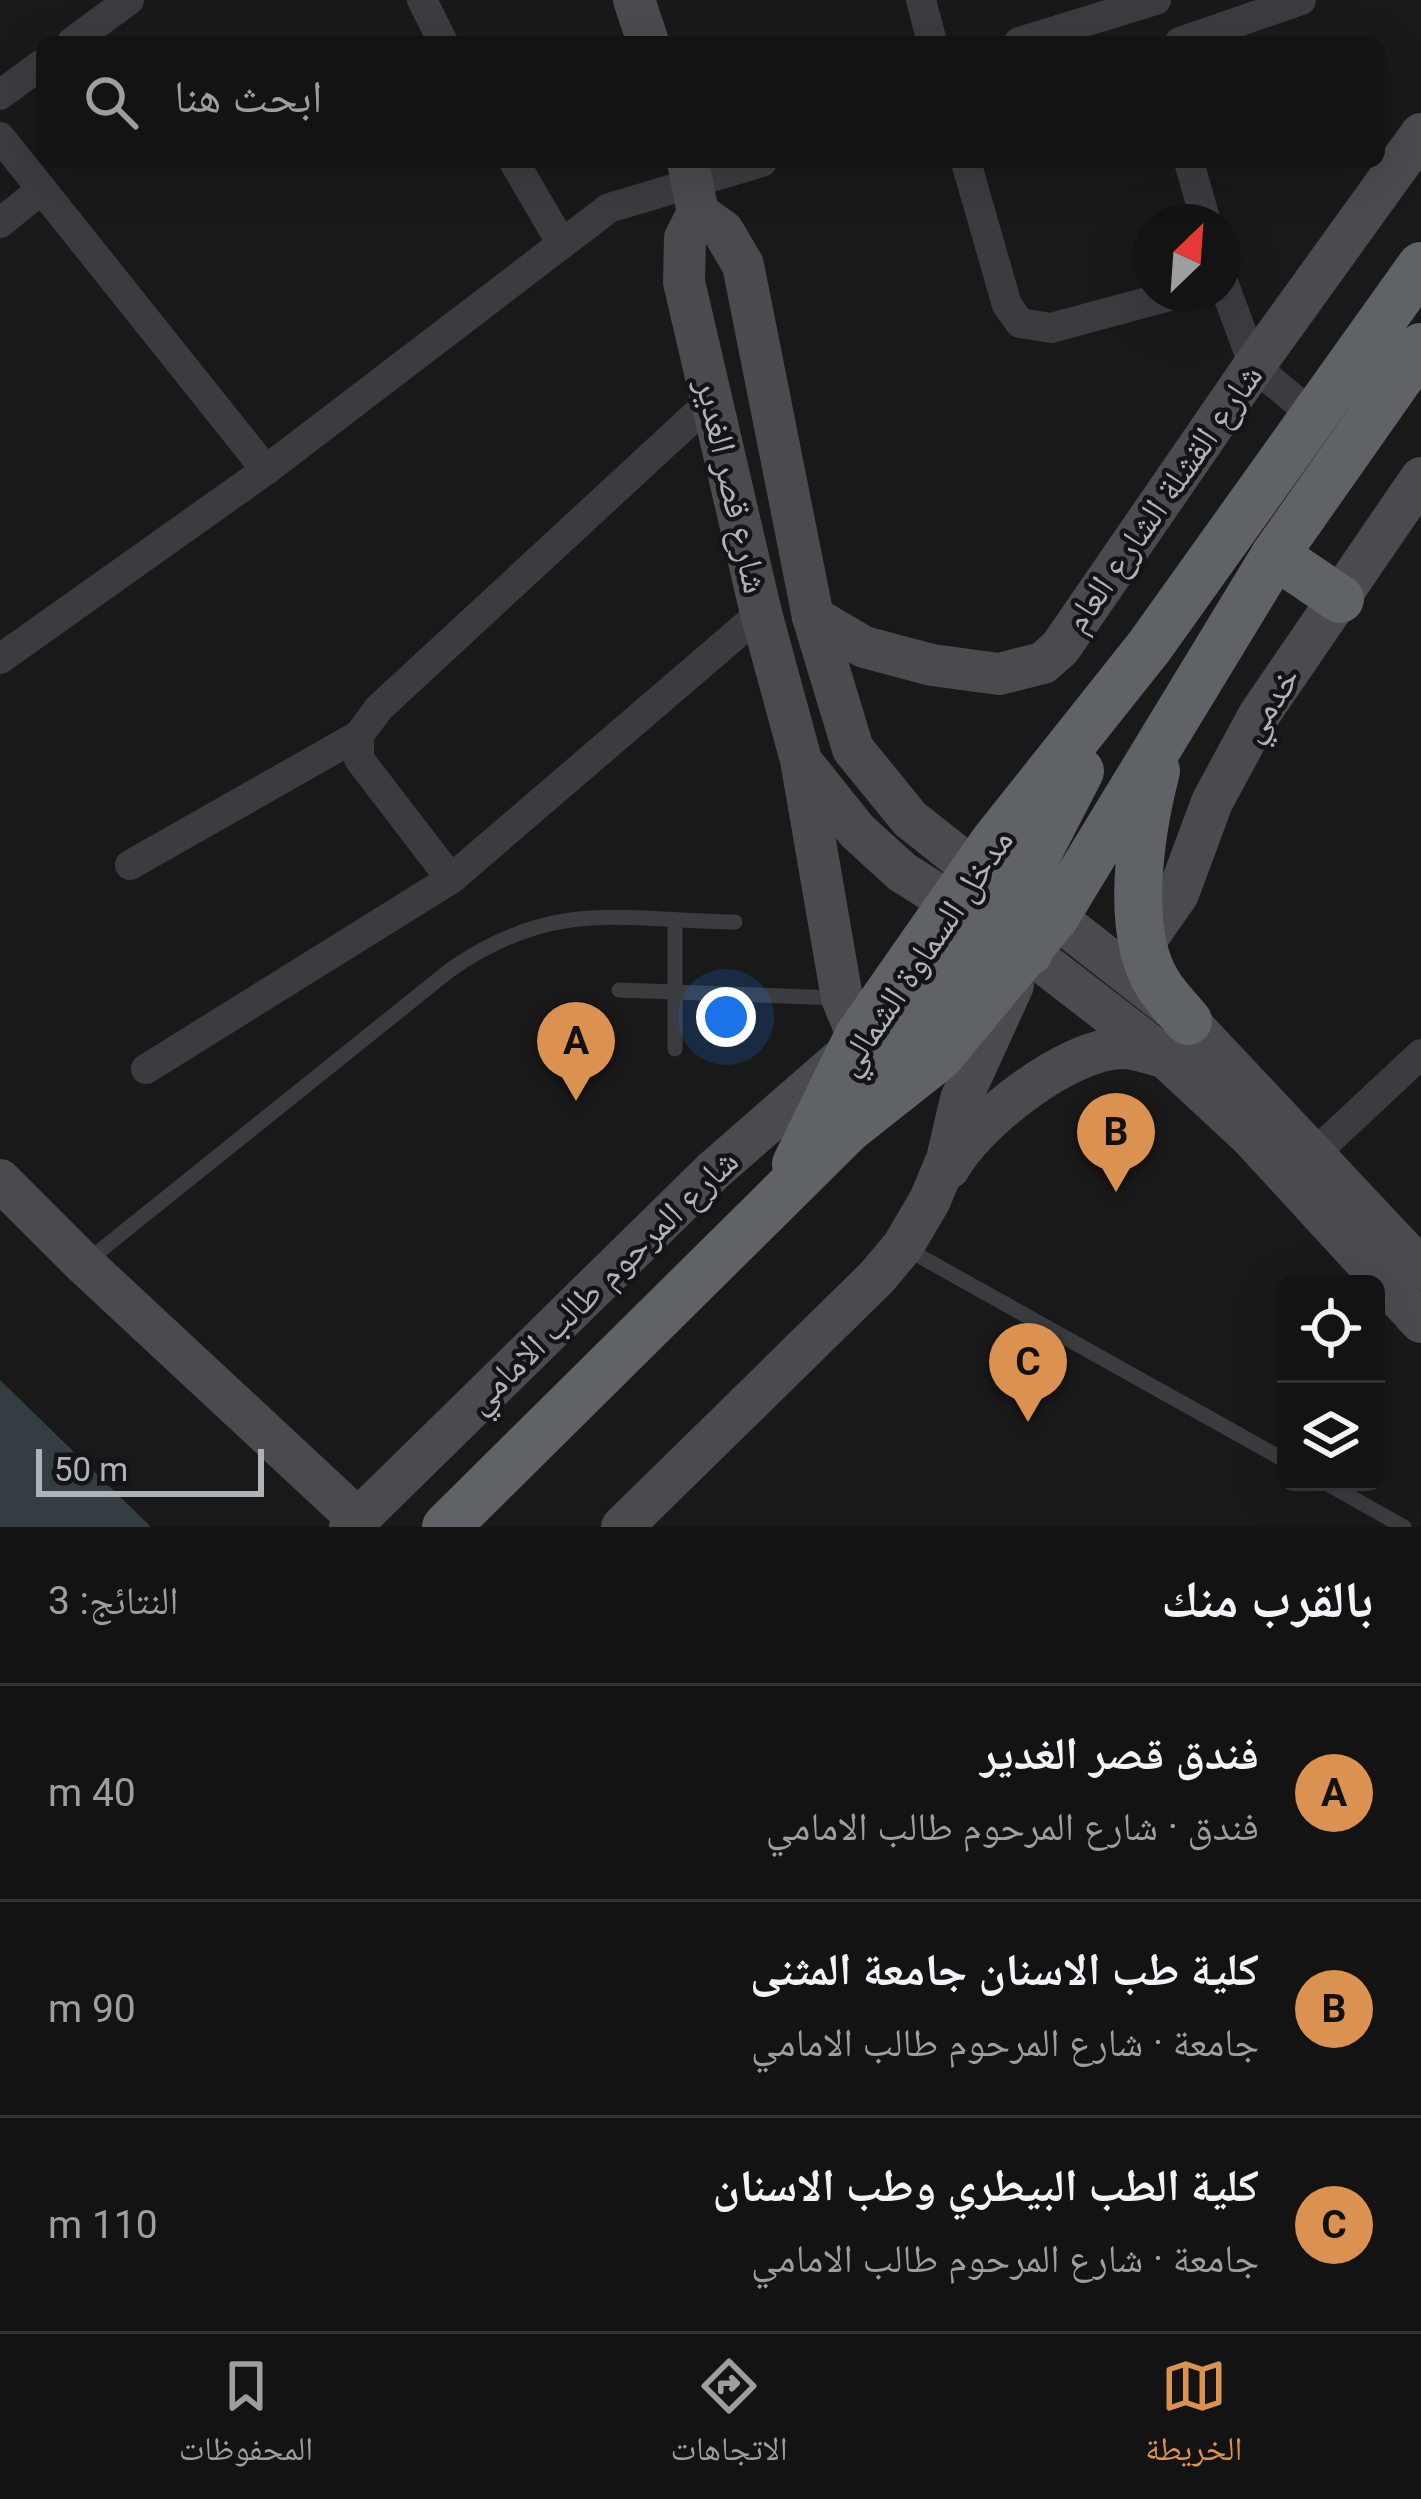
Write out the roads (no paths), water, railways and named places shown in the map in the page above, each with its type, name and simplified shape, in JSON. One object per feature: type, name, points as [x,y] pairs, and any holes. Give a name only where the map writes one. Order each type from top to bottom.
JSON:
[{"type":"highway","points":[[1002,910],[1149,647],[1421,266]]},
{"type":"highway","name":"مدخل السماوة الشمالي","points":[[781,1195],[848,1129],[1002,910],[1215,649],[1421,347]]},
{"type":"highway","points":[[1275,555],[1340,599]]},
{"type":"highway","points":[[1176,1039],[1143,944],[1139,872],[1145,814],[1162,751],[1215,649]]},
{"type":"highway","name":"مدخل السماوة الشمالي","points":[[781,1195],[851,1028],[1002,910]]},
{"type":"highway","points":[[451,1522],[781,1195]]},
{"type":"main road","points":[[634,0],[647,36]]},
{"type":"main road","name":"شارع القشلة الشارع العام","points":[[813,616],[864,647],[932,665],[999,674],[1042,663],[1060,648],[1421,134]]},
{"type":"main road","points":[[692,186],[743,265],[813,616],[854,748],[910,819],[1002,910],[1176,1039],[1314,1154],[1421,1269]]},
{"type":"main road","name":"شارع قصر الغدير","points":[[692,186],[684,282],[761,613],[801,760],[851,1028]]},
{"type":"main road","name":"خدمي","points":[[1143,944],[1178,894],[1193,847],[1259,715],[1421,478]]},
{"type":"main road","points":[[801,760],[878,853],[928,889],[1002,910]]},
{"type":"main road","points":[[930,1200],[947,1159],[1002,910]]},
{"type":"main road","name":"شارع المرحوم طالب الامامي","points":[[345,1524],[712,1171],[851,1028]]},
{"type":"main road","points":[[622,1527],[878,1277],[903,1246],[954,1159],[984,1125],[1028,1089],[1095,1053],[1176,1039]]},
{"type":"main road","points":[[1176,1039],[1250,1136],[1421,1322]]},
{"type":"main road","points":[[0,1180],[345,1524]]},
{"type":"main road","points":[[0,1203],[345,1524]]},
{"type":"street","points":[[422,0],[439,36]]},
{"type":"street","points":[[921,0],[930,36]]},
{"type":"street","points":[[1197,36],[1301,0]]},
{"type":"street","points":[[80,36],[126,1]]},
{"type":"street","points":[[1038,36],[1148,1]]},
{"type":"street","points":[[0,95],[36,68]]},
{"type":"street","points":[[0,137],[266,470]]},
{"type":"street","points":[[518,168],[562,244]]},
{"type":"street","points":[[0,659],[266,470],[609,208],[744,168]]},
{"type":"street","points":[[968,168],[1007,305],[1020,323],[1051,328],[1133,306]]},
{"type":"street","points":[[1191,168],[1201,204]]},
{"type":"street","points":[[0,223],[42,189]]},
{"type":"street","points":[[1234,312],[1254,366],[1314,416]]},
{"type":"street","points":[[130,865],[359,735],[379,708],[712,400]]},
{"type":"street","points":[[146,1069],[452,879],[761,613]]},
{"type":"street","points":[[359,735],[359,759],[452,879]]},
{"type":"street","points":[[1314,1154],[1421,1054]]},
{"type":"lane","points":[[84,1264],[475,952],[516,932],[587,916],[735,922]]},
{"type":"lane","points":[[675,921],[675,1049]]},
{"type":"lane","points":[[620,990],[675,990],[851,1028]]},
{"type":"lane","points":[[903,1246],[1277,1456]]},
{"type":"lane","points":[[1340,1491],[1404,1527]]},
{"type":"place","name":"فندق قصر الغدير","points":[[576,1101]]},
{"type":"place","name":"كلية طب الاسنان جامعة المثنى","points":[[1116,1192]]},
{"type":"place","name":"كلية الطب البيطري وطب الاسنان","points":[[1028,1422]]}]
